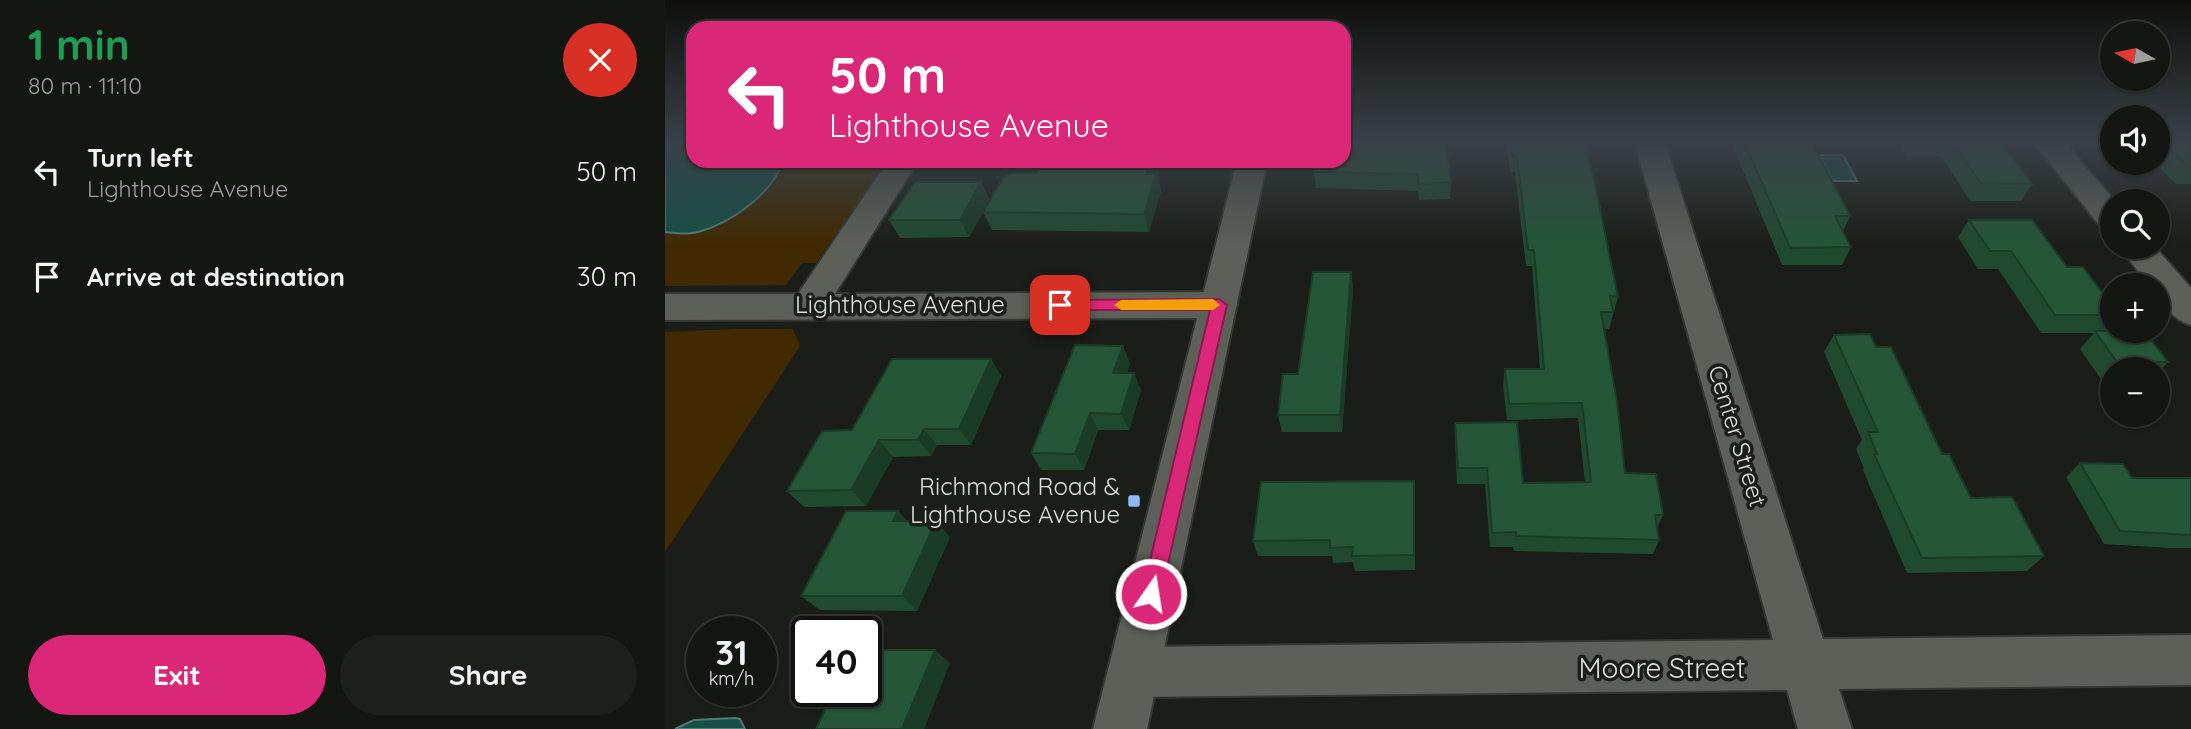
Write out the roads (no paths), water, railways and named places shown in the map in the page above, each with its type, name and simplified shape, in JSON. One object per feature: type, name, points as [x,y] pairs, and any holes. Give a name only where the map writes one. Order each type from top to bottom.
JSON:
[{"type":"street","points":[[809,305],[893,177]]},
{"type":"street","points":[[1120,729],[1248,177]]},
{"type":"street","name":"Center Street","points":[[1660,177],[1825,729]]},
{"type":"street","points":[[2077,177],[2100,205]]},
{"type":"street","points":[[2146,259],[2191,312]]},
{"type":"street","name":"Lighthouse Avenue","points":[[665,307],[1219,305]]},
{"type":"street","name":"Moore Street","points":[[1133,673],[1806,667],[2191,660]]},
{"type":"water","points":[[665,177],[775,177],[749,206],[724,222],[698,232],[665,232]]},
{"type":"water","points":[[1830,177],[1855,177],[1857,181],[1832,181]]},
{"type":"water","points":[[740,719],[745,729],[675,729],[694,720]]},
{"type":"place","name":"Richmond Road & Lighthouse Avenue","points":[[1134,501]]}]
